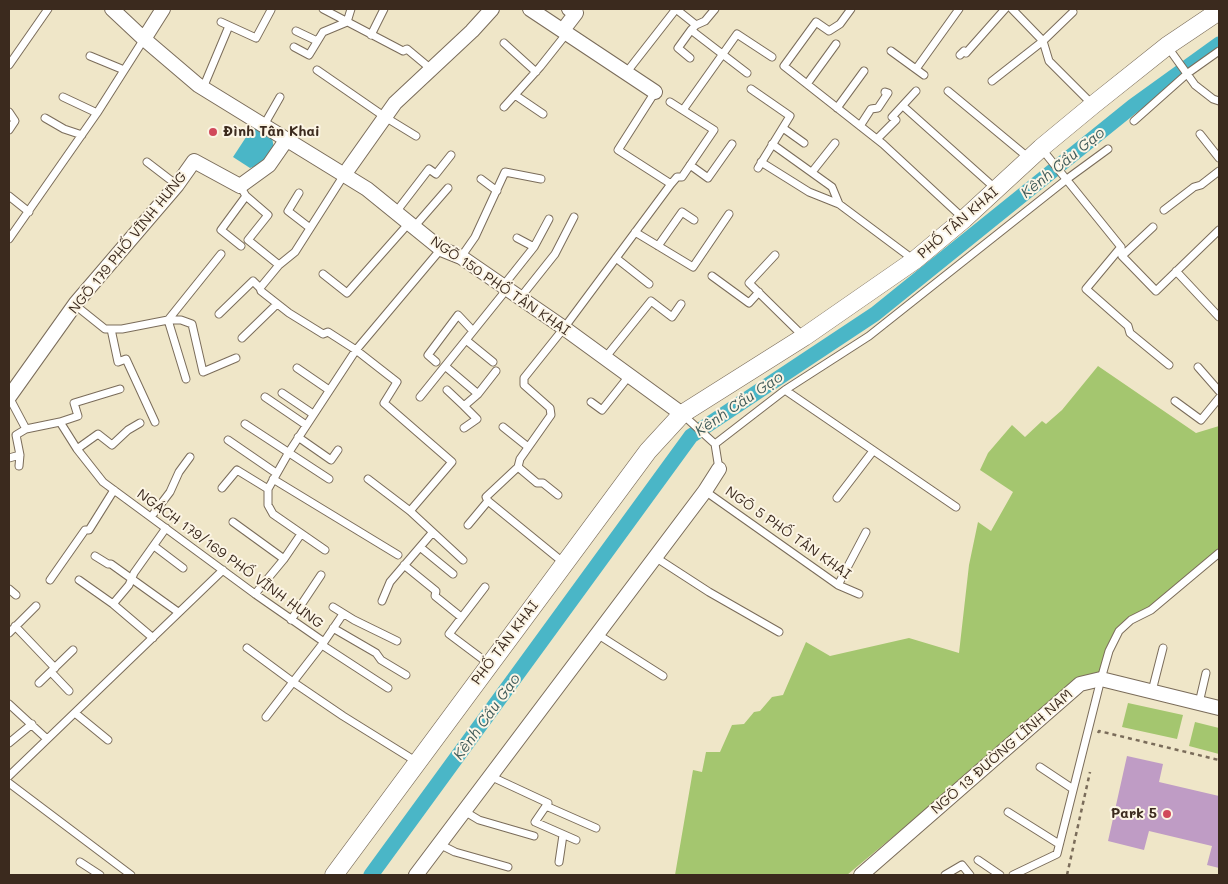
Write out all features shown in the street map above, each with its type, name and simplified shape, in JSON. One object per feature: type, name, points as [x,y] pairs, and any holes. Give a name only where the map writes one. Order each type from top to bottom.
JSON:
[{"type":"street","points":[[144,39],[163,9]]},
{"type":"street","points":[[120,11],[144,39],[203,88],[344,175],[395,103],[472,31],[492,9]]},
{"type":"street","points":[[530,9],[655,92]]},
{"type":"street","points":[[565,32],[575,10]]},
{"type":"street","name":"PHỐ TÂN KHAI","points":[[334,875],[648,450],[686,418],[915,260],[997,189],[1040,155],[1093,105],[1170,51],[1219,11]]},
{"type":"street","points":[[243,191],[269,165],[287,139]]},
{"type":"street","name":"NGÕ 179 PHỐ VĨNH HƯNG","points":[[9,397],[75,305],[177,184],[194,161],[243,191]]},
{"type":"street","name":"NGÕ 150 PHỐ TÂN KHAI","points":[[344,175],[367,189],[442,248],[461,257],[564,328],[686,418]]},
{"type":"street","points":[[416,875],[705,491],[719,469]]},
{"type":"street","points":[[1101,679],[1219,708]]},
{"type":"street","name":"NGÕ 13 ĐƯỜNG LĨNH NAM","points":[[861,875],[1080,684],[1101,679]]},
{"type":"lane","points":[[9,65],[48,9]]},
{"type":"lane","points":[[323,9],[403,51],[407,49],[431,69]]},
{"type":"lane","points":[[347,22],[351,9]]},
{"type":"lane","points":[[371,35],[384,9]]},
{"type":"lane","points":[[626,73],[676,9],[694,28],[747,73]]},
{"type":"lane","points":[[690,58],[678,48],[694,28],[706,21],[715,9]]},
{"type":"lane","points":[[851,9],[840,24],[828,32],[816,22],[784,66],[877,139],[964,219]]},
{"type":"lane","points":[[916,69],[959,9]]},
{"type":"lane","points":[[960,55],[964,51],[966,53],[1006,9]]},
{"type":"lane","points":[[1012,9],[1043,41],[1049,61],[1093,105]]},
{"type":"lane","points":[[221,22],[256,38],[271,10]]},
{"type":"lane","points":[[992,81],[1043,41],[1073,12]]},
{"type":"lane","points":[[294,47],[309,54],[323,32],[347,22]]},
{"type":"lane","points":[[203,88],[229,26]]},
{"type":"lane","points":[[296,30],[317,41]]},
{"type":"lane","points":[[504,107],[536,72],[565,32]]},
{"type":"lane","points":[[683,110],[738,34],[772,57]]},
{"type":"lane","points":[[9,239],[97,113],[144,39]]},
{"type":"lane","points":[[504,43],[536,72]]},
{"type":"lane","points":[[807,84],[836,44]]},
{"type":"lane","points":[[891,51],[924,75]]},
{"type":"lane","points":[[1170,51],[1195,85],[1213,99],[1219,101]]},
{"type":"lane","points":[[1134,121],[1187,72],[1219,51]]},
{"type":"lane","points":[[90,56],[124,70]]},
{"type":"lane","points":[[317,70],[416,136]]},
{"type":"lane","points":[[837,108],[864,71]]},
{"type":"lane","points":[[751,89],[790,116],[759,165],[809,192],[839,204],[915,260]]},
{"type":"lane","points":[[877,139],[896,120],[892,117],[916,91]]},
{"type":"lane","points":[[948,91],[1040,155],[1064,176],[1121,247],[1122,256],[1156,291],[1219,230]]},
{"type":"lane","points":[[655,92],[618,150],[671,184]]},
{"type":"lane","points":[[860,126],[870,109],[878,108],[888,93],[885,92]]},
{"type":"lane","points":[[515,95],[543,114]]},
{"type":"lane","points":[[63,97],[97,113]]},
{"type":"lane","points":[[264,125],[280,97]]},
{"type":"lane","points":[[564,564],[488,501],[486,497],[518,467],[520,459],[551,415],[551,411],[524,385],[524,378],[564,328],[671,184],[677,177],[682,177],[714,130],[670,102]]},
{"type":"lane","points":[[903,106],[997,189]]},
{"type":"lane","points":[[9,112],[15,121],[9,130]]},
{"type":"lane","points":[[45,118],[64,129],[82,135]]},
{"type":"lane","points":[[783,128],[804,143]]},
{"type":"lane","points":[[1200,134],[1219,158]]},
{"type":"lane","points":[[812,172],[835,143]]},
{"type":"lane","points":[[690,165],[708,178],[732,144]]},
{"type":"lane","points":[[772,144],[832,187],[839,204]]},
{"type":"lane","points":[[713,442],[785,390],[869,336],[1064,176],[1108,149]]},
{"type":"lane","points":[[396,212],[429,168],[436,174],[451,155]]},
{"type":"lane","points":[[147,162],[177,184]]},
{"type":"lane","points":[[1164,210],[1194,188],[1202,185],[1219,171]]},
{"type":"lane","points":[[461,257],[475,237],[505,172],[541,179]]},
{"type":"lane","points":[[260,288],[294,252],[344,175]]},
{"type":"lane","points":[[481,179],[497,192]]},
{"type":"lane","points":[[323,274],[347,293],[448,188]]},
{"type":"lane","points":[[241,246],[221,230],[243,191],[268,215],[248,240],[280,265]]},
{"type":"lane","points":[[299,193],[288,211],[310,228]]},
{"type":"lane","points":[[9,196],[29,212]]},
{"type":"lane","points":[[658,246],[682,212],[694,220]]},
{"type":"lane","points":[[635,232],[693,267],[729,214]]},
{"type":"lane","points":[[520,298],[555,254],[574,217]]},
{"type":"lane","points":[[420,397],[505,288],[534,247],[549,219]]},
{"type":"lane","points":[[1122,256],[1154,227]]},
{"type":"lane","points":[[517,238],[534,247]]},
{"type":"lane","points":[[1121,247],[1086,289],[1128,326],[1130,333],[1169,365]]},
{"type":"lane","points":[[325,550],[270,511],[267,499],[268,489],[298,437],[356,350],[442,248]]},
{"type":"lane","points":[[168,320],[221,254]]},
{"type":"lane","points":[[775,254],[750,284],[804,337]]},
{"type":"lane","points":[[616,258],[649,284]]},
{"type":"lane","points":[[1176,271],[1219,317]]},
{"type":"lane","points":[[712,276],[749,303],[758,292]]},
{"type":"lane","points":[[220,314],[253,281],[261,291],[277,304],[323,334],[328,332],[400,383],[384,403],[452,462],[410,511]]},
{"type":"lane","points":[[606,358],[651,301],[672,317],[681,304]]},
{"type":"lane","points":[[242,338],[277,304]]},
{"type":"lane","points":[[75,305],[105,329],[122,329],[168,320],[181,320],[192,324],[203,372],[236,358]]},
{"type":"lane","points":[[436,362],[428,355],[458,315],[473,331]]},
{"type":"lane","points":[[168,320],[186,379]]},
{"type":"lane","points":[[111,329],[118,362],[126,359],[154,422]]},
{"type":"lane","points":[[466,340],[493,362]]},
{"type":"lane","points":[[445,366],[478,394]]},
{"type":"lane","points":[[1198,367],[1219,391]]},
{"type":"lane","points":[[297,368],[329,390]]},
{"type":"lane","points":[[464,406],[478,394],[496,371]]},
{"type":"lane","points":[[591,402],[602,410],[629,376]]},
{"type":"lane","points":[[18,466],[20,455],[16,435],[26,429],[78,416],[74,403],[120,389]]},
{"type":"lane","points":[[447,390],[477,418],[464,428]]},
{"type":"lane","points":[[785,390],[956,507]]},
{"type":"lane","points":[[282,393],[313,414]]},
{"type":"lane","points":[[9,397],[26,429]]},
{"type":"lane","points":[[265,397],[306,425]]},
{"type":"lane","points":[[1175,401],[1202,420],[1219,398]]},
{"type":"lane","points":[[686,418],[713,442],[719,469]]},
{"type":"lane","name":"NGÁCH 179/169 PHỐ VĨNH HƯNG","points":[[60,422],[77,449],[103,482],[323,643],[266,717]]},
{"type":"lane","points":[[77,449],[98,434],[112,445],[128,430],[140,423]]},
{"type":"lane","points":[[245,424],[329,479]]},
{"type":"lane","points":[[503,427],[528,447]]},
{"type":"lane","points":[[298,437],[331,460],[338,450]]},
{"type":"lane","points":[[228,440],[274,476],[398,555]]},
{"type":"lane","points":[[837,498],[873,451]]},
{"type":"lane","points":[[9,458],[20,455]]},
{"type":"lane","points":[[152,517],[170,492],[179,472],[190,457]]},
{"type":"lane","points":[[518,467],[537,483],[543,483],[558,495]]},
{"type":"lane","points":[[222,488],[237,470],[268,489]]},
{"type":"lane","points":[[368,480],[410,511],[463,560]]},
{"type":"lane","points":[[50,580],[85,530],[89,530],[114,490]]},
{"type":"lane","name":"NGÕ 5 PHỐ TÂN KHAI","points":[[705,491],[838,585],[859,594]]},
{"type":"lane","points":[[468,525],[488,501]]},
{"type":"lane","points":[[233,522],[284,559]]},
{"type":"lane","points":[[113,604],[129,585],[166,528]]},
{"type":"lane","points":[[838,585],[866,532]]},
{"type":"lane","points":[[382,601],[390,582],[432,533]]},
{"type":"lane","points":[[255,594],[284,559],[301,534]]},
{"type":"lane","points":[[154,546],[184,568]]},
{"type":"lane","points":[[420,547],[453,574]]},
{"type":"lane","points":[[1013,875],[1057,854],[1101,679],[1109,651],[1119,631],[1131,620],[1151,610],[1219,553]]},
{"type":"lane","points":[[95,556],[111,564],[178,612]]},
{"type":"lane","points":[[655,557],[709,592],[779,632]]},
{"type":"lane","points":[[404,565],[436,591],[435,596],[461,617]]},
{"type":"lane","points":[[9,776],[224,570]]},
{"type":"lane","points":[[291,620],[321,575]]},
{"type":"lane","points":[[78,580],[113,604],[153,638]]},
{"type":"lane","points":[[485,587],[449,634],[489,664]]},
{"type":"lane","points":[[9,589],[16,595]]},
{"type":"lane","points":[[9,632],[36,606]]},
{"type":"lane","points":[[333,607],[343,614],[397,640]]},
{"type":"lane","points":[[343,614],[323,643],[388,688]]},
{"type":"lane","points":[[15,626],[69,691]]},
{"type":"lane","points":[[333,628],[376,653],[381,660],[406,675]]},
{"type":"lane","points":[[597,634],[664,676]]},
{"type":"lane","points":[[247,648],[343,716],[417,762]]},
{"type":"lane","points":[[1152,691],[1162,648]]},
{"type":"lane","points":[[39,683],[73,650]]},
{"type":"lane","points":[[1199,703],[1206,673]]},
{"type":"lane","points":[[9,704],[47,739]]},
{"type":"lane","points":[[74,713],[108,740]]},
{"type":"lane","points":[[9,743],[32,724]]},
{"type":"lane","points":[[1040,767],[1073,789]]},
{"type":"lane","points":[[490,776],[548,803],[535,822],[576,840]]},
{"type":"lane","points":[[9,783],[131,875]]},
{"type":"lane","points":[[546,806],[596,828]]},
{"type":"lane","points":[[464,811],[479,820],[534,836]]},
{"type":"lane","points":[[1008,812],[1059,844]]},
{"type":"lane","points":[[559,862],[563,835]]},
{"type":"lane","points":[[439,844],[455,852],[508,868]]},
{"type":"lane","points":[[978,860],[1000,875]]},
{"type":"lane","points":[[80,862],[100,875]]},
{"type":"lane","points":[[945,875],[962,864],[970,875]]},
{"type":"path","points":[[1097,740],[1099,731],[1219,760]]},
{"type":"path","points":[[1067,875],[1090,769]]},
{"type":"green space","points":[[1098,366],[1196,433],[1219,426],[1219,552],[1151,608],[1116,630],[1099,677],[1079,682],[847,875],[675,875],[693,770],[702,772],[706,752],[720,752],[732,725],[744,724],[754,712],[760,711],[772,697],[783,695],[806,642],[830,656],[909,638],[959,653],[969,565],[978,522],[991,531],[1013,492],[980,470],[988,453],[1012,425],[1025,437],[1042,421],[1046,424],[1062,410]]},
{"type":"green space","points":[[1128,703],[1183,715],[1177,739],[1122,727]]},
{"type":"green space","points":[[1195,722],[1219,728],[1219,754],[1189,746]]},
{"type":"water","points":[[254,125],[272,137],[274,149],[262,164],[250,168],[233,157]]},
{"type":"building","name":"Park 5","points":[[1127,756],[1163,764],[1159,782],[1219,796],[1219,868],[1207,865],[1212,846],[1149,831],[1144,850],[1108,841]]},
{"type":"waterway","name":"Kênh Cầu Gạo","points":[[371,875],[691,436],[875,314],[1133,106],[1219,44]]},
{"type":"place","name":"Đình Tân Khai","points":[[213,132]]},
{"type":"place","name":"Park 5","points":[[1167,814]]}]
